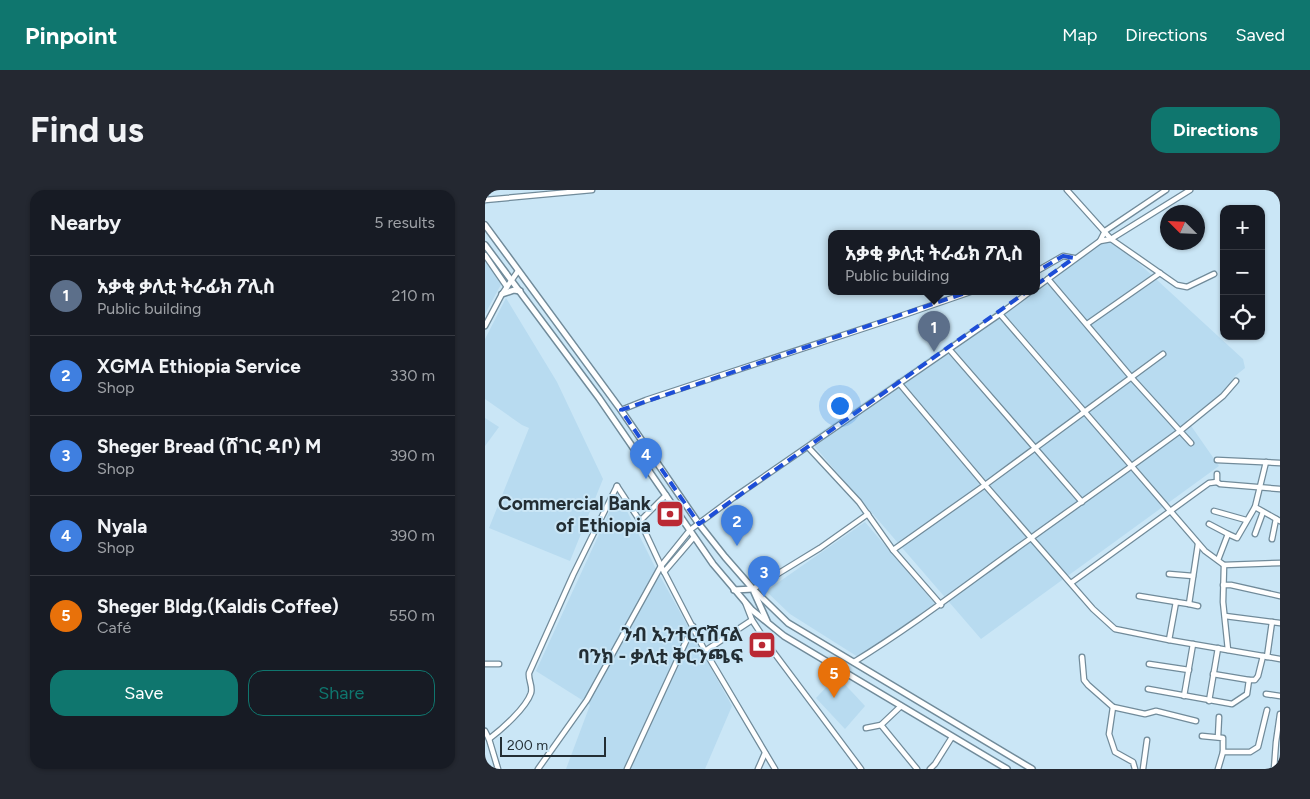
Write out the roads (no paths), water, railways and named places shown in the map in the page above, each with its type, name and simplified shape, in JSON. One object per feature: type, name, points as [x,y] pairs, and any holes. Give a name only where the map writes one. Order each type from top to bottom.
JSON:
[{"type":"main road","points":[[485,225],[621,410],[699,524],[753,589],[788,623],[1032,769]]},
{"type":"main road","points":[[485,245],[599,398],[689,530],[734,590],[768,624],[808,651],[1007,769]]},
{"type":"main road","points":[[502,294],[514,290],[520,291]]},
{"type":"main road","points":[[734,590],[753,589]]},
{"type":"main road","points":[[753,589],[768,624]]},
{"type":"street","points":[[485,200],[592,190]]},
{"type":"street","points":[[1067,190],[1105,230],[1111,239],[1177,285],[1184,288],[1214,274]]},
{"type":"street","points":[[1100,241],[1105,230],[1166,190]]},
{"type":"street","points":[[1040,285],[1074,258],[1100,241],[1111,239],[1190,190]]},
{"type":"street","points":[[485,255],[507,287]]},
{"type":"street","points":[[1040,269],[1063,256],[1074,258]]},
{"type":"street","points":[[485,326],[502,294],[518,271]]},
{"type":"street","points":[[1087,324],[1160,273]]},
{"type":"street","points":[[1047,279],[1131,377],[1191,443]]},
{"type":"street","points":[[621,410],[961,295]]},
{"type":"street","points":[[538,769],[587,700],[661,566],[689,530],[1026,295]]},
{"type":"street","points":[[1000,314],[1198,544],[1224,565],[1279,564]]},
{"type":"street","points":[[949,349],[1082,502]]},
{"type":"street","points":[[893,550],[1163,354]]},
{"type":"street","points":[[854,662],[895,637],[941,605],[1180,431],[1223,396],[1236,381]]},
{"type":"street","points":[[899,382],[985,485],[1100,616],[1115,629],[1280,659]]},
{"type":"street","points":[[808,447],[868,514],[893,550],[941,605]]},
{"type":"street","points":[[1217,460],[1280,463]]},
{"type":"street","points":[[1209,524],[1237,538],[1255,507],[1266,462]]},
{"type":"street","points":[[1217,474],[1217,482]]},
{"type":"street","points":[[1071,583],[1209,483],[1217,482],[1221,484],[1280,489]]},
{"type":"street","points":[[489,739],[508,724],[530,695],[532,688],[529,673],[573,575],[617,486],[640,521],[705,652],[775,769]]},
{"type":"street","points":[[640,521],[666,495]]},
{"type":"street","points":[[1255,507],[1278,520],[1272,539]]},
{"type":"street","points":[[1214,511],[1246,520]]},
{"type":"street","points":[[1255,534],[1263,512]]},
{"type":"street","points":[[753,589],[820,548],[868,514]]},
{"type":"street","points":[[1218,560],[1228,534]]},
{"type":"street","points":[[664,572],[694,537]]},
{"type":"street","points":[[1189,604],[1198,544]]},
{"type":"street","points":[[1224,565],[1223,585],[1228,650]]},
{"type":"street","points":[[1169,574],[1193,576]]},
{"type":"street","points":[[1223,585],[1231,585],[1280,596]]},
{"type":"street","points":[[1139,596],[1198,606]]},
{"type":"street","points":[[743,599],[752,620],[769,646],[861,769]]},
{"type":"street","points":[[1169,640],[1176,602]]},
{"type":"street","points":[[1225,616],[1280,623]]},
{"type":"street","points":[[705,652],[752,620]]},
{"type":"street","points":[[1213,674],[1249,680],[1257,679],[1265,657],[1272,622]]},
{"type":"street","points":[[627,769],[693,626]]},
{"type":"street","points":[[1184,696],[1193,644]]},
{"type":"street","points":[[1209,701],[1218,648]]},
{"type":"street","points":[[1082,657],[1084,680],[1113,707],[1145,714],[1156,711],[1196,721]]},
{"type":"street","points":[[485,664],[499,664]]},
{"type":"street","points":[[1149,664],[1189,670]]},
{"type":"street","points":[[1148,688],[1209,701],[1235,703],[1247,694],[1249,680]]},
{"type":"street","points":[[1267,694],[1280,696]]},
{"type":"street","points":[[866,728],[881,725],[901,706]]},
{"type":"street","points":[[1113,707],[1109,734],[1117,754],[1133,762],[1135,769]]},
{"type":"street","points":[[1223,752],[1251,752],[1259,747],[1267,710]]},
{"type":"street","points":[[1274,769],[1278,758],[1280,714]]},
{"type":"street","points":[[1218,737],[1219,717]]},
{"type":"street","points":[[881,725],[917,769]]},
{"type":"street","points":[[485,731],[498,769]]},
{"type":"street","points":[[1202,736],[1223,738],[1223,752],[1218,769]]},
{"type":"street","points":[[930,769],[952,737]]},
{"type":"street","points":[[1143,769],[1147,740]]},
{"type":"street","points":[[757,769],[765,753]]},
{"type":"place","name":"አቃቂ ቃሊቲ ትራፊክ ፖሊስ","points":[[934,352]]},
{"type":"place","name":"Nyala","points":[[646,479]]},
{"type":"place","name":"Commercial Bank of Ethiopia","points":[[670,514]]},
{"type":"place","name":"XGMA Ethiopia Service","points":[[737,546]]},
{"type":"place","name":"Sheger Bread (ሸገር ዳቦ) M","points":[[764,597]]},
{"type":"place","name":"ንብ ኢንተርናሽናል ባንክ - ቃሊቲ ቅርንጫፍ","points":[[762,645]]},
{"type":"place","name":"Sheger Bldg.(Kaldis Coffee)","points":[[834,698]]}]
